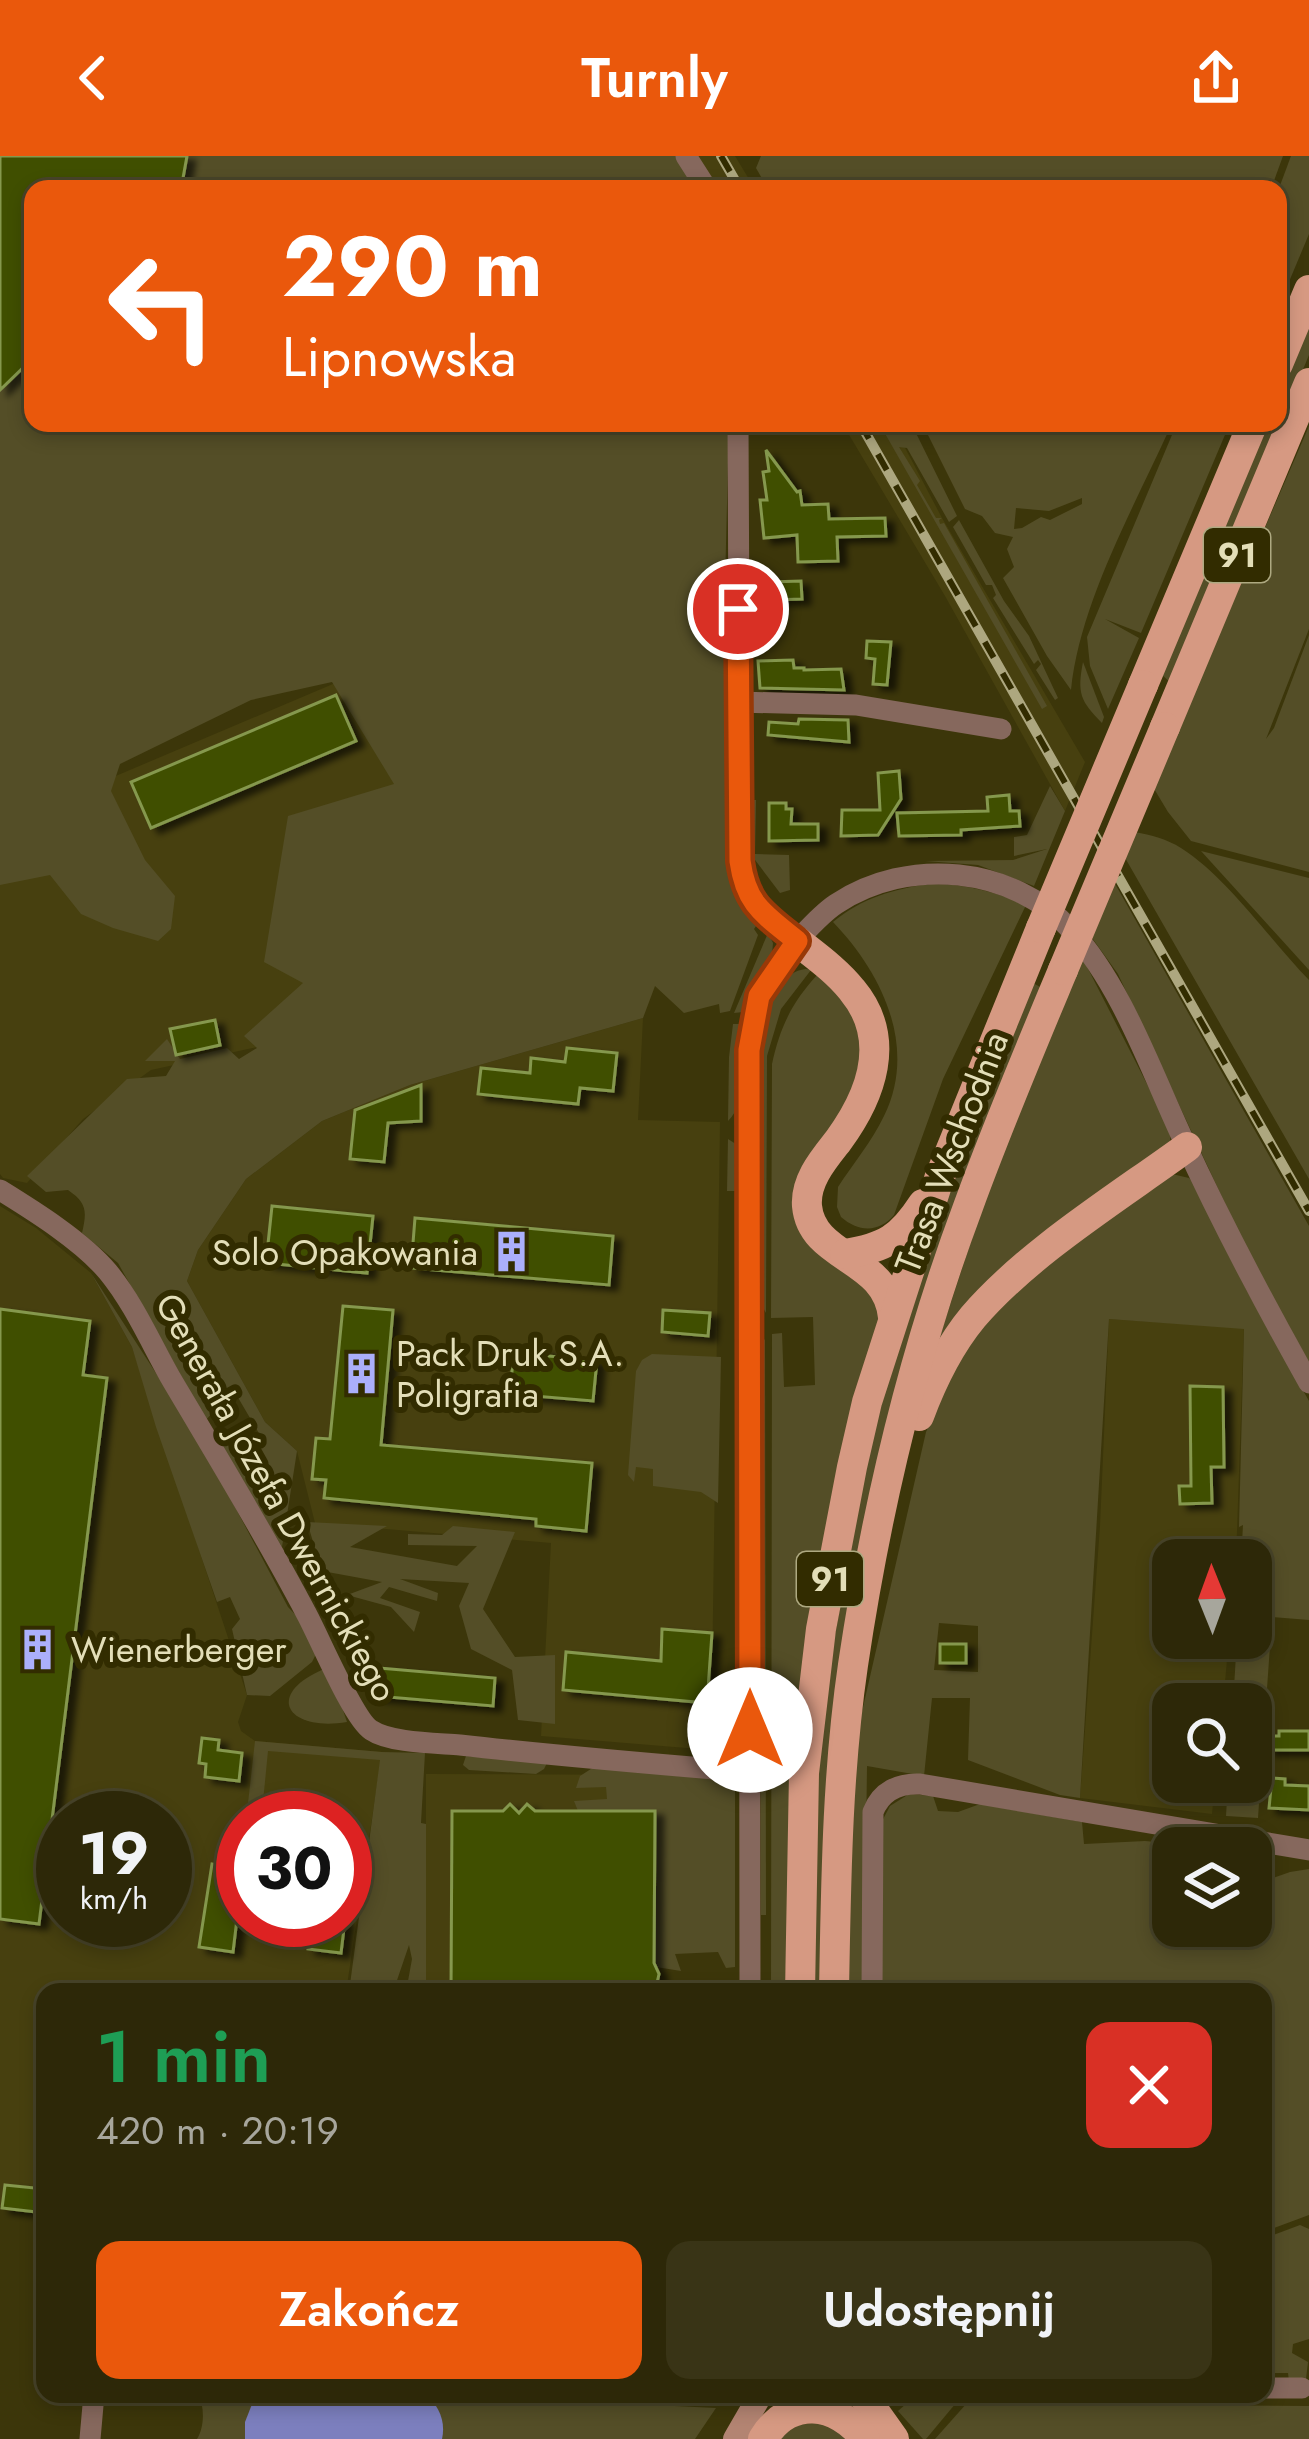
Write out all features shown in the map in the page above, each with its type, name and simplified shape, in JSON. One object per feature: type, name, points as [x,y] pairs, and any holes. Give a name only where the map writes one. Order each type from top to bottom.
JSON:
[{"type":"main road","points":[[1287,343],[1309,290]]},
{"type":"main road","name":"Trasa Wschodnia","points":[[834,1983],[840,1774],[860,1622],[887,1480],[919,1354],[966,1210],[1309,383]]},
{"type":"main road","name":"Trasa Wschodnia","points":[[800,1983],[804,1773],[821,1630],[857,1445],[893,1317],[939,1179],[1249,432]]},
{"type":"main road","points":[[797,941],[852,990],[862,1004],[873,1039],[873,1073],[864,1100],[809,1186],[807,1207],[822,1239],[880,1281],[893,1317]]},
{"type":"main road","points":[[887,1480],[910,1443],[938,1370],[970,1321],[1019,1272],[1186,1147]]},
{"type":"main road","points":[[845,1254],[881,1246],[899,1235],[939,1179]]},
{"type":"main road","points":[[735,2439],[756,2403]]},
{"type":"main road","points":[[763,2439],[793,2404],[817,2408],[836,2403]]},
{"type":"main road","points":[[845,2403],[865,2439]]},
{"type":"main road","points":[[847,2403],[894,2439]]},
{"type":"street","points":[[738,432],[742,876],[756,906],[797,941]]},
{"type":"street","points":[[738,702],[856,705],[1001,729]]},
{"type":"street","points":[[750,1983],[749,1050],[759,996],[818,918],[856,892],[899,877],[955,874],[1017,891],[1067,926],[1102,970],[1248,1272],[1309,1383]]},
{"type":"street","name":"Generała Józefa Dwernickiego","points":[[0,1190],[44,1217],[106,1269],[131,1305],[282,1567],[358,1717],[371,1730],[416,1741],[750,1772]]},
{"type":"street","points":[[872,1983],[872,1820],[878,1802],[900,1786],[920,1784],[1309,1850]]},
{"type":"street","points":[[1272,2388],[1302,2389]]},
{"type":"street","points":[[90,2439],[93,2403]]},
{"type":"shaded area","points":[[187,156],[677,156],[692,180],[183,180]]},
{"type":"shaded area","points":[[675,156],[735,156],[750,180],[687,180]]},
{"type":"shaded area","points":[[761,156],[1283,156],[1274,180],[763,180],[756,168]]},
{"type":"shaded area","points":[[1291,156],[1309,156],[1309,234],[1287,287],[1287,180],[1282,180]]},
{"type":"shaded area","points":[[1309,321],[1309,355],[1287,408],[1287,374]]},
{"type":"shaded area","points":[[24,367],[24,432],[729,432],[725,585],[733,880],[742,904],[759,922],[730,1011],[720,1013],[719,1004],[684,1013],[655,986],[643,1018],[410,1085],[322,1121],[246,1179],[198,1250],[187,1281],[265,1422],[297,1451],[282,1547],[221,1444],[260,1435],[233,1389],[206,1420],[118,1263],[82,1233],[85,1213],[79,1199],[68,1190],[46,1192],[27,1176],[127,1079],[166,1076],[175,1061],[145,1061],[167,1039],[180,1059],[227,1048],[239,1059],[257,1048],[244,1036],[303,983],[264,962],[288,816],[394,784],[332,682],[251,700],[120,764],[111,791],[145,860],[175,896],[171,929],[158,941],[81,914],[50,875],[0,885],[0,390]]},
{"type":"shaded area","points":[[1309,426],[1309,629],[1266,739],[1309,635],[1309,872],[1191,841],[1153,787]]},
{"type":"shaded area","points":[[847,432],[897,432],[1085,762],[1065,811]]},
{"type":"shaded area","points":[[884,432],[915,432],[957,516],[949,522],[907,448],[899,447],[1047,706],[1042,709]]},
{"type":"shaded area","points":[[926,432],[1168,432],[1097,588],[1071,690],[1003,578],[1014,567],[1007,549],[1013,537],[995,533],[982,516],[965,509]],"holes":[[[1082,498],[1082,504],[1050,520],[1041,517],[1014,529],[1016,508],[1049,511]]]},
{"type":"shaded area","points":[[1173,432],[1226,432],[1141,633],[1105,619],[1139,638],[1108,709],[1090,666],[1087,637]]},
{"type":"shaded area","points":[[1262,432],[1277,432],[1172,684],[1161,674]]},
{"type":"shaded area","points":[[959,520],[1029,636],[1058,698],[1055,700],[1036,670],[1041,664],[1038,660],[1034,664],[993,598],[992,585],[986,585],[953,527]]},
{"type":"shaded area","points":[[1083,662],[1104,717],[1102,723],[1082,696]]},
{"type":"shaded area","points":[[340,681],[524,989],[151,1070],[83,1119],[27,1183],[3,1178],[0,825]]},
{"type":"shaded area","points":[[1050,786],[1065,811],[1034,886],[978,865],[925,861],[1013,860],[1047,849],[1014,856],[1014,837],[1027,835]]},
{"type":"shaded area","points":[[750,800],[756,800],[755,854],[789,855],[790,890],[780,893],[752,856]]},
{"type":"shaded area","points":[[1135,832],[1170,842],[1198,860],[1309,980],[1309,1179],[1124,856]]},
{"type":"shaded area","points":[[1201,851],[1309,878],[1309,970]]},
{"type":"shaded area","points":[[1114,882],[1309,1226],[1309,1362],[1257,1272],[1118,974],[1090,935]]},
{"type":"shaded area","points":[[930,884],[979,889],[1026,905],[943,1079],[894,1215],[882,1225],[861,1228],[841,1217],[838,1187],[884,1116],[894,1090],[896,1038],[880,988],[833,922],[879,896]]},
{"type":"shaded area","points":[[768,933],[772,955],[757,979],[749,1008],[734,1013]]},
{"type":"shaded area","points":[[1082,957],[1171,1131],[1170,1142],[1030,1250],[923,1387],[991,1181]]},
{"type":"shaded area","points":[[811,970],[781,1009],[767,1056],[766,1313],[760,1302],[763,1041],[780,986]]},
{"type":"shaded area","points":[[818,974],[840,993],[858,1024],[863,1056],[857,1088],[794,1213],[800,1233],[812,1248],[865,1277],[881,1316],[792,1807],[785,1983],[771,1983],[772,1334],[782,1333],[784,1387],[815,1385],[813,1317],[771,1318],[772,1064],[788,1016]]},
{"type":"shaded area","points":[[1031,982],[1044,989],[881,1461],[825,1983],[809,1983],[817,1778],[829,1669],[867,1458],[939,1217]]},
{"type":"shaded area","points":[[643,1018],[638,1120],[720,1122],[711,1750],[541,1736],[551,1543],[315,1523],[297,1451],[265,1422],[187,1281],[198,1250],[246,1179],[322,1121],[410,1085]]},
{"type":"shaded area","points":[[733,1024],[744,1028],[744,1078],[739,1102],[728,1121],[729,1057]]},
{"type":"shaded area","points":[[728,1139],[739,1146],[742,1191],[727,1191]]},
{"type":"shaded area","points":[[1172,1174],[1189,1178],[1309,1401],[1309,1620],[1272,1617],[1272,1539],[1242,1539],[1243,1525],[1239,1527],[1244,1329],[1109,1319],[1080,1798],[968,1760],[970,1698],[932,1698],[924,1776],[867,1766],[864,1983],[845,1983],[850,1764],[926,1432],[967,1342],[1015,1287]],"holes":[[[939,1623],[978,1626],[978,1672],[934,1670]]]},
{"type":"shaded area","name":"Wienerberger","points":[[0,1206],[36,1228],[91,1273],[132,1347],[247,1695],[238,1722],[241,1731],[255,1741],[382,1752],[372,1819],[372,1791],[216,1791],[216,1947],[353,1947],[347,1983],[36,1983],[36,2211],[0,2206]]},
{"type":"shaded area","points":[[91,1273],[200,1441],[288,1607],[313,1633],[316,1654],[312,1662],[270,1696],[247,1695],[232,1629],[240,1619],[230,1597],[217,1602],[132,1347]]},
{"type":"shaded area","points":[[1109,1319],[1244,1328],[1237,1539],[1152,1539],[1152,1659],[1227,1659],[1225,1683],[1152,1683],[1152,1803],[1213,1803],[1212,1814],[1080,1798]]},
{"type":"shaded area","points":[[765,1339],[766,1915],[761,1915],[760,1345]]},
{"type":"shaded area","points":[[652,1354],[721,1357],[718,1503],[701,1492],[653,1486],[653,1469],[636,1467],[634,1482],[628,1475],[636,1371]]},
{"type":"shaded area","points":[[307,1522],[387,1526],[350,1547],[457,1566],[477,1546],[408,1545],[408,1534],[442,1535],[453,1526],[515,1532],[483,1609],[515,1657],[555,1655],[555,1724],[518,1720],[512,1670],[471,1649],[459,1606],[469,1583],[400,1579],[438,1593],[437,1601],[389,1587],[380,1598],[420,1612],[414,1632],[391,1607],[347,1595],[382,1582],[322,1571]]},
{"type":"shaded area","points":[[1236,1659],[1269,1659],[1267,1683],[1234,1683]]},
{"type":"shaded area","points":[[324,1669],[331,1675],[347,1722],[310,1722],[290,1709],[294,1690]]},
{"type":"shaded area","points":[[255,1741],[425,1753],[421,1823],[426,1824],[426,1983],[408,1983],[409,1945],[396,1983],[350,1983],[355,1947],[372,1947],[372,1820],[380,1760],[268,1751],[264,1791],[249,1791]]},
{"type":"shaded area","points":[[466,1756],[547,1763],[536,1774],[469,1770],[463,1765]]},
{"type":"shaded area","points":[[594,1767],[735,1781],[735,1967],[726,1968],[718,1952],[675,1954],[681,1971],[656,1967],[650,1961],[655,1812],[578,1811],[574,1801],[607,1799],[606,1787],[576,1788],[580,1776]]},
{"type":"shaded area","points":[[426,1774],[658,1775],[660,1983],[426,1983]]},
{"type":"shaded area","points":[[909,1794],[933,1796],[938,1811],[958,1812],[980,1804],[1082,1822],[1084,1844],[1152,1842],[1152,1947],[1272,1947],[1272,1877],[1309,1869],[1309,2215],[1272,2229],[1272,1983],[880,1983],[881,1823],[890,1806]]},
{"type":"shaded area","points":[[1227,1803],[1259,1803],[1258,1818],[1226,1816]]},
{"type":"shaded area","points":[[1300,2225],[1309,2229],[1309,2339],[1293,2344],[1292,2353],[1308,2362],[1306,2379],[1289,2382],[1288,2373],[1272,2373],[1272,2236]]},
{"type":"shaded area","points":[[654,2403],[716,2408],[695,2439],[197,2439],[202,2405]]},
{"type":"shaded area","points":[[907,2403],[956,2403],[926,2439],[898,2411]]},
{"type":"shaded area","points":[[967,2403],[1309,2406],[1309,2439],[935,2439]]},
{"type":"shaded area","points":[[798,2425],[827,2425],[848,2439],[777,2439]]},
{"type":"water","points":[[252,2403],[434,2403],[443,2426],[442,2439],[245,2439]]},
{"type":"building","points":[[0,156],[187,156],[183,180],[24,180],[24,367],[0,390]]},
{"type":"building","points":[[766,450],[800,491],[802,505],[828,504],[829,519],[885,518],[886,536],[837,537],[838,561],[798,562],[797,535],[764,538],[760,500],[767,500]]},
{"type":"building","points":[[801,581],[802,599],[771,600],[770,582]]},
{"type":"building","points":[[867,641],[891,642],[887,685],[873,684],[875,659],[866,658]]},
{"type":"building","points":[[793,660],[794,668],[804,670],[841,669],[844,690],[760,688],[758,661]]},
{"type":"building","points":[[336,695],[356,741],[151,828],[131,782]]},
{"type":"building","points":[[799,719],[848,720],[849,742],[768,735],[769,722],[798,724]]},
{"type":"building","points":[[899,771],[901,799],[878,835],[841,836],[842,810],[880,810],[878,773]]},
{"type":"building","points":[[1009,795],[1010,811],[1019,811],[1020,826],[961,830],[961,835],[899,836],[897,813],[988,811],[987,797]]},
{"type":"building","points":[[769,803],[786,803],[786,809],[792,809],[791,824],[818,824],[818,840],[769,841]]},
{"type":"building","points":[[215,1020],[220,1045],[176,1055],[170,1029]]},
{"type":"building","points":[[567,1048],[617,1053],[613,1091],[580,1088],[578,1104],[478,1094],[481,1068],[530,1073],[531,1058],[565,1062]]},
{"type":"building","points":[[421,1085],[421,1121],[388,1123],[384,1162],[350,1159],[355,1110]]},
{"type":"building","points":[[272,1206],[373,1216],[367,1273],[266,1263]]},
{"type":"building","name":"Solo Opakowania","points":[[415,1218],[613,1236],[609,1285],[411,1268]]},
{"type":"building","name":"Pack Druk S.A. Poligrafia","points":[[343,1306],[393,1310],[381,1445],[592,1463],[586,1531],[536,1526],[536,1519],[324,1498],[326,1480],[312,1479],[316,1438],[330,1439]]},
{"type":"building","name":"Wienerberger","points":[[0,1309],[90,1321],[83,1375],[107,1378],[56,1791],[36,1791],[36,1924],[0,1919]]},
{"type":"building","points":[[663,1310],[710,1313],[708,1336],[662,1332]]},
{"type":"building","points":[[514,1348],[597,1360],[593,1401],[510,1394]]},
{"type":"building","points":[[1190,1386],[1223,1387],[1224,1467],[1211,1467],[1212,1503],[1180,1504],[1179,1486],[1191,1486]]},
{"type":"building","points":[[662,1629],[712,1633],[707,1703],[563,1690],[566,1652],[661,1661]]},
{"type":"building","points":[[940,1644],[966,1644],[966,1663],[940,1663]]},
{"type":"building","points":[[379,1668],[495,1678],[493,1706],[376,1696]]},
{"type":"building","points":[[1279,1731],[1309,1731],[1309,1750],[1272,1750],[1272,1736],[1279,1736]]},
{"type":"building","points":[[202,1738],[219,1740],[218,1750],[242,1753],[239,1781],[205,1777],[206,1764],[199,1763]]},
{"type":"building","points":[[1272,1778],[1285,1779],[1285,1785],[1309,1786],[1309,1810],[1269,1808]]},
{"type":"building","points":[[510,1804],[519,1813],[527,1804],[535,1811],[655,1811],[657,1983],[451,1983],[452,1811],[503,1811]]},
{"type":"building","points":[[212,1864],[216,1865],[216,1947],[234,1947],[233,1952],[199,1947]]},
{"type":"building","points":[[308,1947],[342,1947],[341,1953]]},
{"type":"building","points":[[5,2185],[36,2188],[36,2212],[2,2208]]},
{"type":"railway","points":[[721,156],[735,180]]},
{"type":"railway","points":[[865,432],[1309,1211]]},
{"type":"place","name":"Solo Opakowania","points":[[512,1252]]},
{"type":"place","name":"Pack Druk S.A. Poligrafia","points":[[362,1374]]},
{"type":"place","name":"Wienerberger","points":[[37,1649]]},
{"type":"route","points":[[738,609],[742,876],[756,906],[797,941],[759,996],[749,1050],[750,1730]]}]
